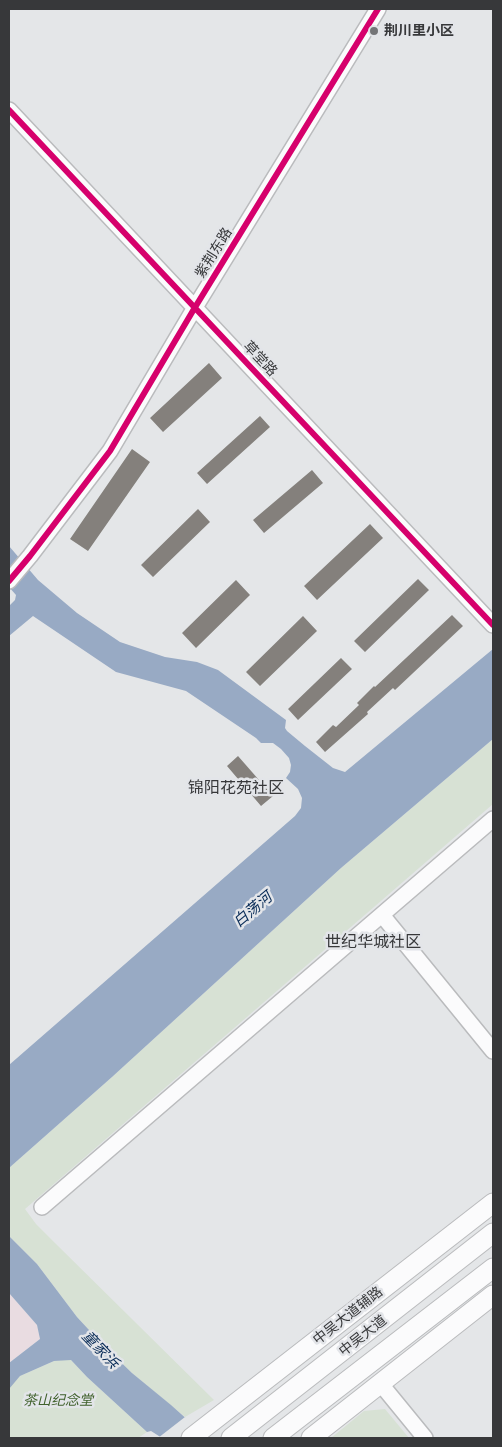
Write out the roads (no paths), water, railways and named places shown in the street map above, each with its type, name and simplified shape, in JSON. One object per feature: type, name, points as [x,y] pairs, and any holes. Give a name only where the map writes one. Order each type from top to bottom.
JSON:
[{"type":"main road","points":[[386,1318],[412,1286],[453,1255],[491,1205]]},
{"type":"main road","name":"中吴大道辅路","points":[[198,1433],[491,1205]]},
{"type":"main road","name":"中吴大道","points":[[231,1438],[493,1233]]},
{"type":"main road","points":[[431,1316],[446,1290],[493,1254]]},
{"type":"main road","name":"中吴大道","points":[[273,1438],[493,1268]]},
{"type":"main road","points":[[310,1438],[493,1295]]},
{"type":"street","name":"紫荆东路","points":[[28,555],[114,436],[369,9]]},
{"type":"street","name":"紫荆东路","points":[[192,306],[378,9]]},
{"type":"street","name":"草堂路","points":[[9,110],[493,626]]},
{"type":"street","points":[[9,573],[28,555]]},
{"type":"street","points":[[9,581],[28,555]]},
{"type":"street","points":[[42,1207],[493,819]]},
{"type":"street","points":[[382,915],[493,1051]]},
{"type":"street","points":[[380,1383],[425,1438]]},
{"type":"water","name":"白荡河","points":[[9,546],[38,580],[77,613],[120,642],[165,657],[197,662],[218,670],[286,720],[285,728],[287,731],[333,768],[345,772],[493,649],[493,739],[341,868],[112,1077],[9,1168],[9,1065],[295,816],[301,808],[302,798],[298,789],[286,778],[290,772],[291,765],[289,758],[281,749],[273,743],[261,743],[186,691],[116,672],[33,616],[9,636],[9,606],[15,600],[16,595],[9,587]]},
{"type":"water","name":"童家浜","points":[[9,1236],[37,1264],[77,1317],[102,1344],[132,1373],[208,1438],[162,1438],[151,1431],[147,1432],[71,1360],[54,1361],[20,1376],[9,1389],[9,1363],[40,1339],[37,1325],[9,1293]]},
{"type":"place","name":"荆川里小区","points":[[374,31]]},
{"type":"district","name":"锦阳花苑社区","points":[[236,788]]},
{"type":"district","name":"世纪华城社区","points":[[373,942]]},
{"type":"park label","name":"茶山纪念堂","points":[[58,1401]]}]
